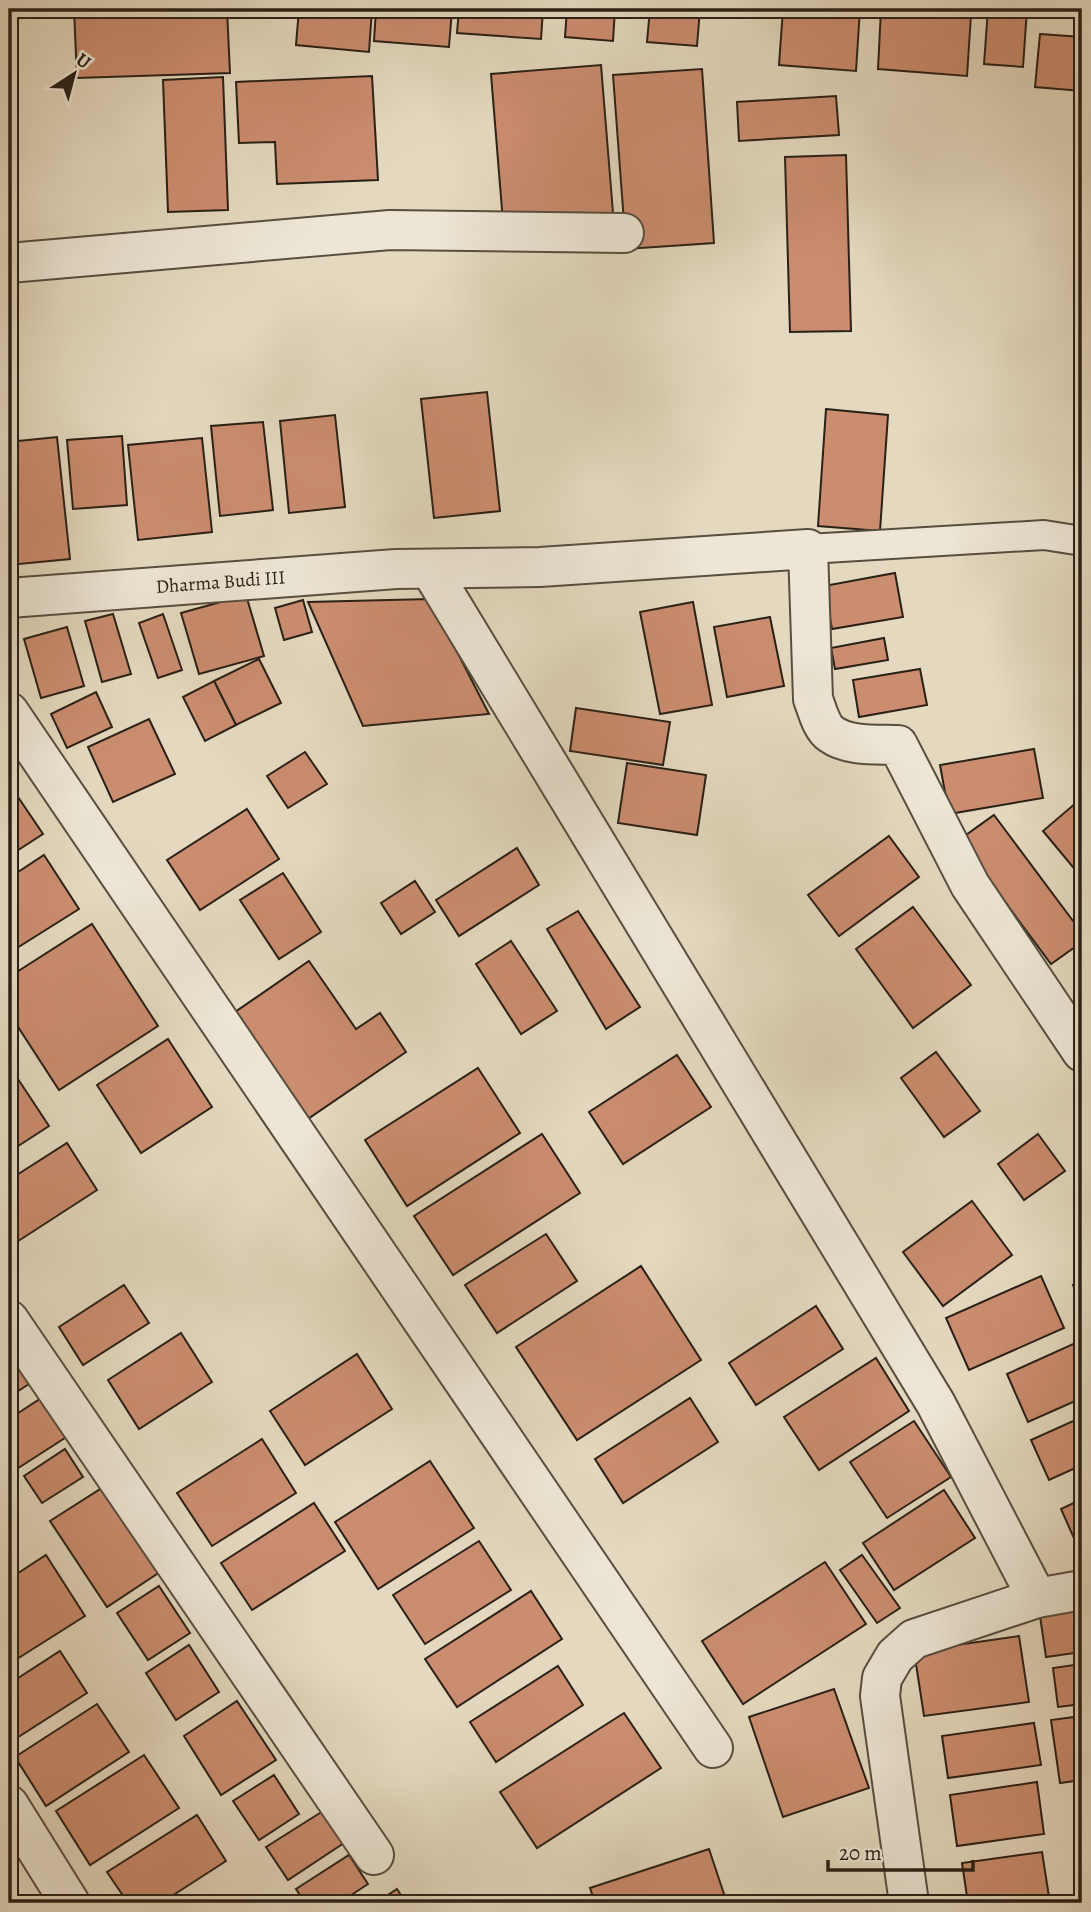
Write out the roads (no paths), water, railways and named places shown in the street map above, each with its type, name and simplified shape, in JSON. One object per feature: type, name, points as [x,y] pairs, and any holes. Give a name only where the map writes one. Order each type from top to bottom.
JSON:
[{"type":"street","points":[[9,262],[390,230],[624,233]]},
{"type":"street","points":[[808,549],[813,698],[829,733],[847,741],[898,746],[970,886],[1072,1017],[1082,1052]]},
{"type":"street","name":"Dharma Budi III","points":[[9,598],[396,569],[540,567],[808,549]]},
{"type":"street","points":[[430,569],[936,1404],[1037,1598]]},
{"type":"street","points":[[9,712],[713,1748]]},
{"type":"street","points":[[9,1320],[374,1856]]},
{"type":"street","points":[[909,1903],[880,1696],[882,1678],[895,1656],[914,1639],[1037,1598],[1082,1590]]},
{"type":"street","points":[[9,1805],[70,1903]]},
{"type":"lane","points":[[808,549],[1044,535],[1082,541]]}]
